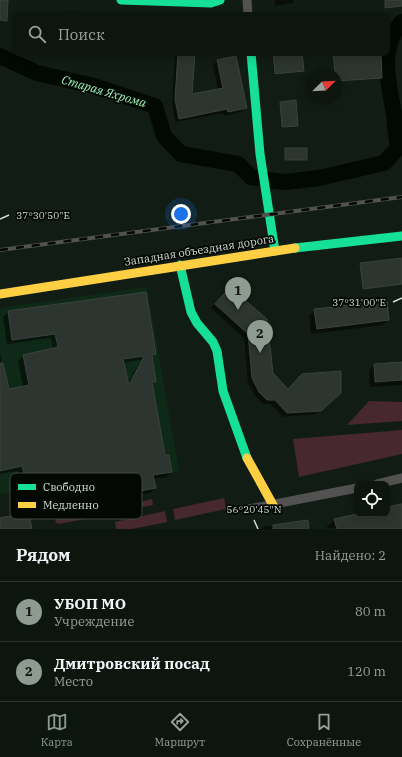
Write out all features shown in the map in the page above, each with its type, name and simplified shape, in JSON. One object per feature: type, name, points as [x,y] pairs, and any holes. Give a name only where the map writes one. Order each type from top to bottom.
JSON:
[{"type":"street","points":[[121,0],[211,3],[220,0]]},
{"type":"street","points":[[246,0],[248,12]]},
{"type":"street","points":[[251,56],[260,154],[275,251]]},
{"type":"street","name":"Западная объездная дорога","points":[[0,294],[275,251],[402,236]]},
{"type":"street","points":[[180,265],[191,312],[197,323],[213,342],[217,351],[223,391],[246,456],[273,505]]},
{"type":"street","points":[[390,481],[402,478]]},
{"type":"street","points":[[249,509],[354,489]]},
{"type":"shaded area","points":[[147,287],[179,471],[154,475],[156,488],[142,491],[142,473],[10,473],[10,493],[0,495],[0,308]]},
{"type":"shaded area","points":[[369,401],[402,402],[402,421],[347,425]]},
{"type":"shaded area","points":[[402,430],[402,454],[299,477],[293,439]]},
{"type":"shaded area","points":[[224,498],[226,509],[175,520],[173,509]]},
{"type":"shaded area","points":[[152,499],[153,505],[142,507],[142,501]]},
{"type":"shaded area","points":[[165,511],[167,522],[132,529],[116,529],[115,522],[129,519],[142,519],[142,516]]},
{"type":"shaded area","points":[[56,519],[85,519],[59,524],[55,522]]},
{"type":"building","points":[[0,0],[8,0],[7,21],[0,20]]},
{"type":"building","points":[[385,0],[402,0],[402,6],[385,8]]},
{"type":"building","points":[[178,56],[195,56],[192,94],[223,88],[217,60],[236,56],[247,108],[228,112],[227,109],[179,119],[175,99]]},
{"type":"building","points":[[273,56],[302,56],[304,71],[275,74]]},
{"type":"building","points":[[333,56],[381,56],[382,78],[342,81],[342,68],[335,68]]},
{"type":"building","points":[[296,100],[298,126],[282,127],[280,102]]},
{"type":"building","points":[[285,148],[307,148],[307,160],[285,160]]},
{"type":"building","points":[[402,258],[402,284],[363,289],[360,263]]},
{"type":"building","points":[[230,287],[267,319],[273,373],[288,389],[302,374],[341,371],[341,393],[321,411],[287,413],[275,400],[267,400],[259,392],[252,378],[248,334],[215,304]]},
{"type":"building","points":[[146,292],[156,354],[152,355],[156,382],[152,382],[165,455],[169,455],[172,472],[153,475],[156,488],[142,491],[142,473],[24,473],[22,466],[0,471],[0,363],[3,363],[9,389],[29,385],[23,355],[58,347],[55,334],[12,340],[8,311]],"holes":[[[144,356],[129,385],[123,359]]]},
{"type":"building","points":[[387,301],[389,320],[317,329],[314,309]]},
{"type":"building","points":[[402,362],[402,380],[375,382],[374,364]]},
{"type":"building","points":[[402,504],[402,529],[337,529],[334,519],[354,515],[354,517],[390,517],[390,506]]},
{"type":"building","points":[[10,516],[10,519],[30,519],[32,529],[0,529],[0,518]]},
{"type":"building","points":[[308,520],[309,529],[273,529],[273,525]]},
{"type":"waterway","name":"Старая Яхрома","points":[[390,43],[402,22]]},
{"type":"waterway","name":"Старая Яхрома","points":[[0,56],[37,73],[94,86],[155,106],[164,136],[181,154],[238,164],[251,177],[286,182],[319,178],[384,163],[398,148],[388,79],[388,56]]},
{"type":"railway","points":[[0,250],[402,197]]},
{"type":"traffic: fast","points":[[121,0],[211,3],[220,0]]},
{"type":"traffic: fast","points":[[251,56],[260,154],[275,251]]},
{"type":"traffic: fast","points":[[295,248],[402,236]]},
{"type":"traffic: fast","points":[[180,265],[191,312],[197,323],[213,342],[217,351],[223,391],[247,458]]},
{"type":"traffic: slow","points":[[0,294],[295,248]]},
{"type":"traffic: slow","points":[[247,458],[273,505]]},
{"type":"place","name":"УБОП МО","points":[[238,310]]},
{"type":"place","name":"Дмитровский посад","points":[[260,353]]}]
